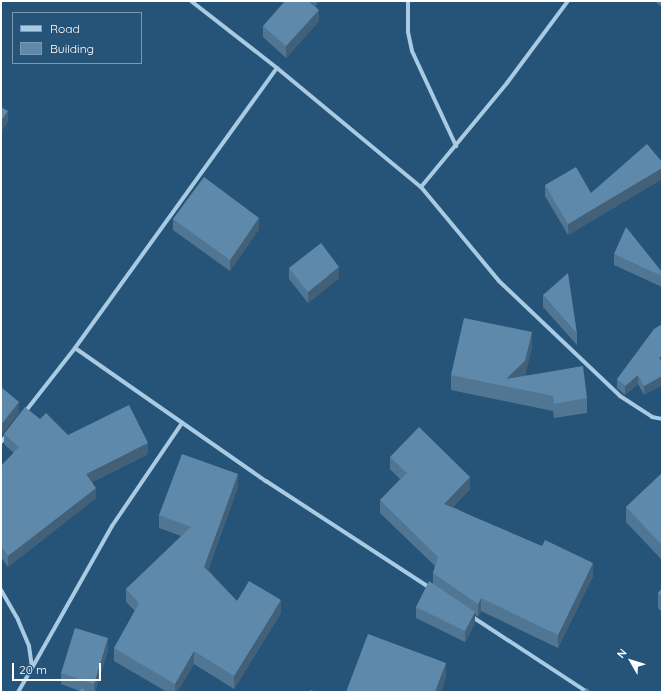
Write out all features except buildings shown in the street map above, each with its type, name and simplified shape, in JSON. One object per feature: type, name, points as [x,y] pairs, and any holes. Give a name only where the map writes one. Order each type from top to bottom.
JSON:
[{"type":"street","points":[[191,1],[277,68],[421,187],[499,281],[620,396],[652,417],[662,419]]},
{"type":"street","points":[[408,1],[408,32],[412,51],[456,146]]},
{"type":"street","points":[[421,187],[456,146],[568,1]]},
{"type":"street","points":[[20,418],[75,348],[277,68]]},
{"type":"street","points":[[75,348],[137,388],[182,423],[433,590]]},
{"type":"street","points":[[18,692],[112,526],[182,423]]},
{"type":"street","points":[[1,442],[10,430]]},
{"type":"street","points":[[1,590],[18,620],[29,646],[32,668]]},
{"type":"street","points":[[465,612],[587,692]]}]
